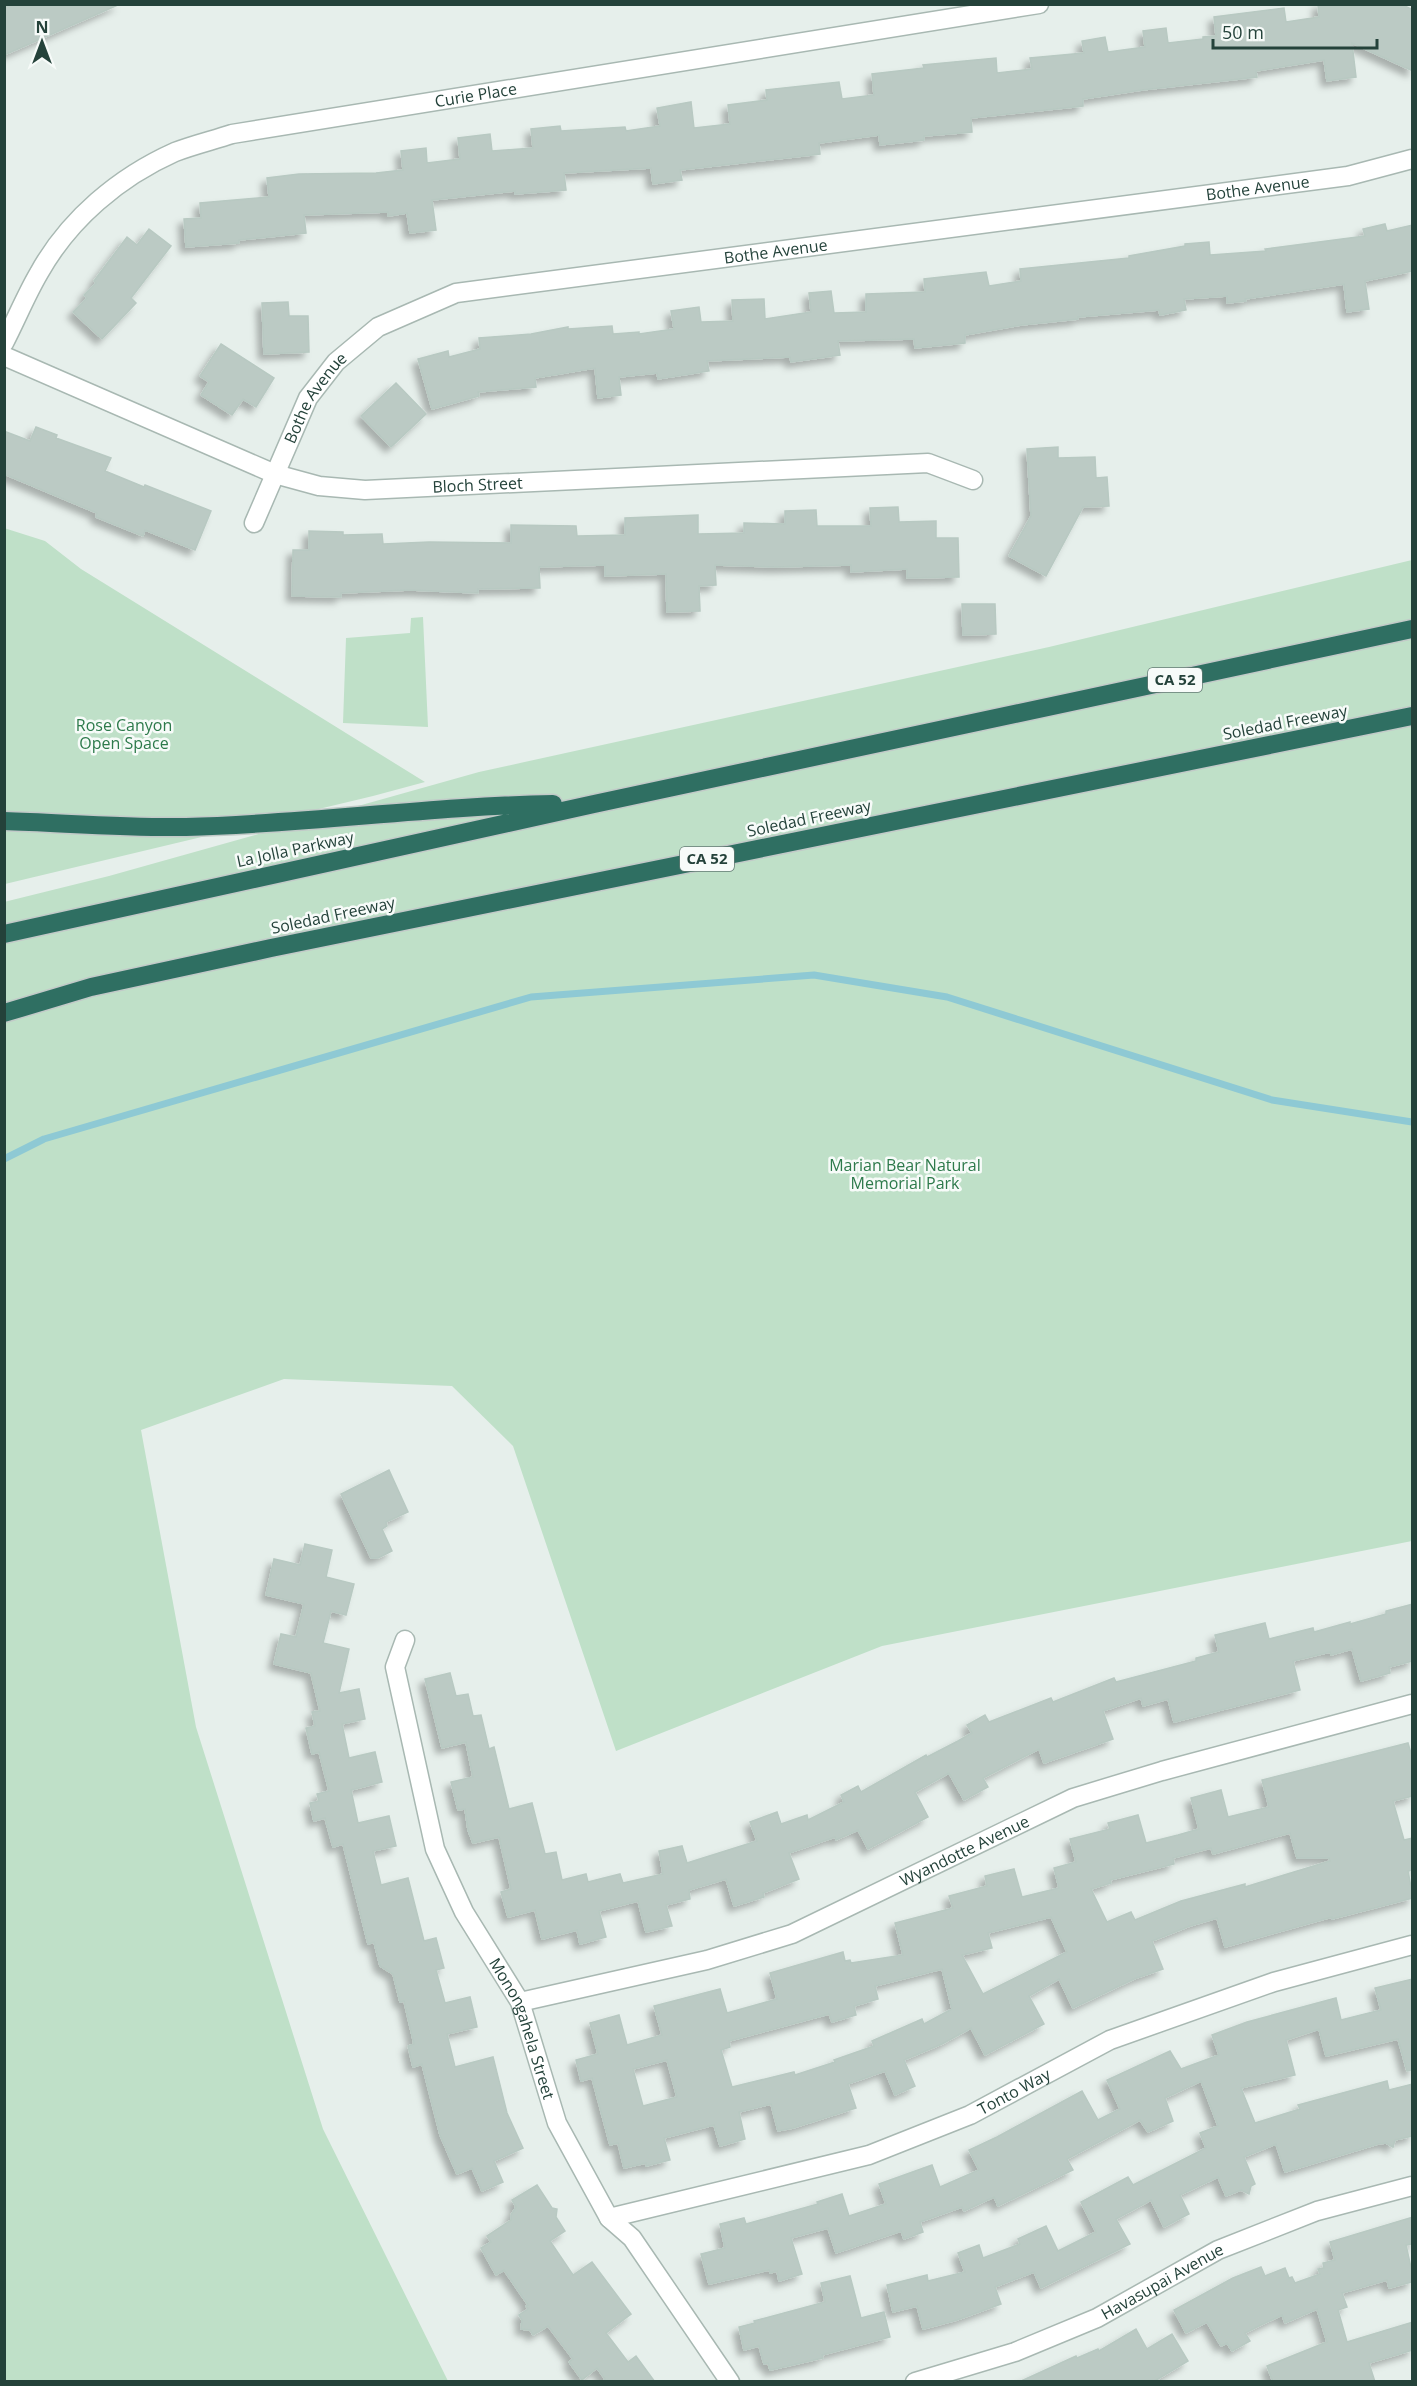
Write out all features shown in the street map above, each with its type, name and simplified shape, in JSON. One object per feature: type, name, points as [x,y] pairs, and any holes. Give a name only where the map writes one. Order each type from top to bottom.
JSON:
[{"type":"highway","name":"CA 52","points":[[594,804],[1413,629]]},
{"type":"highway","name":"Soledad Freeway","points":[[4,1013],[91,987],[271,948],[1413,716]]},
{"type":"highway","points":[[4,821],[185,827],[335,819],[486,806],[594,804]]},
{"type":"highway","name":"La Jolla Parkway","points":[[4,934],[594,804]]},
{"type":"street","name":"Curie Place","points":[[4,343],[39,272],[64,236],[89,208],[124,180],[176,152],[232,134],[1039,4]]},
{"type":"street","name":"Bothe Avenue","points":[[254,524],[308,398],[336,362],[378,327],[456,293],[1348,176],[1413,159]]},
{"type":"street","name":"Bloch Street","points":[[4,356],[275,474],[319,486],[365,490],[928,463],[973,480]]},
{"type":"street","name":"Monongahela Street","points":[[405,1640],[395,1667],[435,1849],[464,1912],[520,2002],[557,2123],[609,2218],[632,2238],[730,2382]]},
{"type":"street","name":"Wyandotte Avenue","points":[[520,2002],[707,1960],[792,1934],[1073,1798],[1162,1771],[1413,1704]]},
{"type":"street","name":"Tonto Way","points":[[609,2218],[869,2155],[970,2115],[1110,2040],[1274,1982],[1413,1946]]},
{"type":"street","name":"Havasupai Avenue","points":[[915,2382],[1014,2352],[1096,2318],[1218,2250],[1295,2219],[1413,2186]]},
{"type":"green space","name":"Rose Canyon Open Space","points":[[4,528],[45,541],[81,569],[425,782],[5,884]]},
{"type":"green space","name":"Marian Bear Natural Memorial Park","points":[[1412,560],[1412,1541],[882,1646],[616,1751],[513,1446],[452,1386],[284,1379],[141,1430],[196,1727],[323,2129],[448,2381],[5,2381],[4,902],[109,876],[479,772],[1049,647]]},
{"type":"green space","points":[[423,617],[428,727],[343,723],[346,638],[410,633],[411,618]]},
{"type":"building","points":[[12,4],[120,4],[4,55],[4,7]]},
{"type":"building","points":[[1318,4],[1401,4],[1413,10],[1413,71],[1352,43],[1356,77],[1327,81],[1324,60],[1256,71],[1257,77],[1083,99],[1083,106],[971,118],[972,132],[924,136],[924,140],[880,145],[879,135],[819,143],[820,154],[680,170],[682,180],[653,184],[651,168],[564,173],[566,190],[515,194],[515,191],[432,200],[436,230],[410,233],[407,213],[388,216],[388,212],[304,215],[306,233],[239,240],[239,243],[186,247],[184,219],[201,218],[200,203],[269,197],[267,178],[299,174],[376,173],[403,170],[401,151],[426,148],[427,163],[460,159],[458,138],[490,134],[492,151],[533,148],[531,129],[560,126],[561,131],[625,127],[626,131],[660,126],[657,108],[691,102],[694,128],[730,124],[728,105],[767,100],[766,90],[839,82],[842,99],[874,95],[872,74],[924,68],[923,65],[996,58],[997,73],[1032,69],[1030,58],[1084,53],[1082,41],[1105,37],[1108,52],[1145,47],[1143,31],[1166,28],[1168,43],[1203,39],[1203,37],[1216,36],[1214,17],[1284,8],[1286,22],[1319,17]]},
{"type":"building","points":[[1385,224],[1387,231],[1413,225],[1413,271],[1365,281],[1369,309],[1347,312],[1344,284],[1227,303],[1227,296],[1184,299],[1186,310],[1160,315],[1159,310],[1078,317],[1078,319],[1021,325],[965,335],[965,343],[915,348],[914,339],[838,341],[840,355],[791,362],[790,357],[707,361],[709,371],[658,379],[657,373],[619,377],[621,395],[598,398],[595,368],[535,378],[536,387],[478,392],[479,396],[432,409],[418,359],[448,351],[449,357],[480,349],[479,338],[531,334],[568,327],[568,329],[612,326],[613,334],[639,332],[639,334],[674,329],[671,311],[699,307],[701,322],[733,321],[732,300],[764,299],[765,319],[811,312],[809,293],[831,291],[834,313],[866,312],[866,294],[925,292],[924,279],[986,272],[989,286],[1021,281],[1020,269],[1129,258],[1129,256],[1185,246],[1185,244],[1209,242],[1210,255],[1266,251],[1265,249],[1365,236],[1363,229]]},
{"type":"building","points":[[149,229],[171,246],[131,298],[136,303],[102,339],[73,312],[87,298],[84,295],[96,283],[94,281],[127,237],[137,245]]},
{"type":"building","points":[[288,302],[289,316],[308,316],[309,352],[264,354],[262,303]]},
{"type":"building","points":[[221,344],[274,378],[256,407],[243,399],[232,415],[201,395],[209,382],[200,376]]},
{"type":"building","points":[[396,383],[426,414],[391,447],[361,416]]},
{"type":"building","points":[[36,427],[57,435],[56,438],[111,458],[105,471],[211,511],[195,550],[145,530],[143,536],[96,517],[97,513],[4,474],[4,431],[30,441]]},
{"type":"building","points":[[1058,447],[1058,458],[1095,457],[1096,478],[1107,477],[1109,506],[1083,507],[1046,576],[1009,556],[1031,516],[1027,449]]},
{"type":"building","points":[[898,507],[899,522],[936,521],[936,538],[958,538],[959,577],[907,578],[907,569],[851,572],[851,565],[776,567],[715,565],[716,585],[699,586],[700,611],[667,612],[666,574],[605,576],[605,565],[539,567],[540,588],[478,589],[478,593],[410,590],[341,593],[341,597],[292,596],[293,550],[309,550],[309,531],[343,532],[343,535],[382,534],[383,544],[511,543],[511,525],[576,526],[577,536],[625,535],[625,518],[698,515],[698,534],[744,533],[744,523],[785,524],[785,511],[816,510],[817,526],[871,526],[870,508]]},
{"type":"building","points":[[962,604],[995,604],[996,634],[963,635]]},
{"type":"building","points":[[389,1470],[408,1512],[386,1522],[387,1526],[382,1529],[392,1551],[378,1558],[371,1558],[341,1494]]},
{"type":"building","points":[[305,1544],[332,1550],[326,1577],[354,1584],[346,1615],[331,1611],[323,1643],[349,1649],[339,1693],[359,1689],[365,1719],[342,1724],[349,1758],[375,1752],[382,1782],[351,1790],[358,1823],[389,1816],[396,1846],[373,1851],[381,1885],[408,1878],[424,1941],[436,1938],[444,1968],[436,1970],[445,2003],[470,1997],[477,2027],[447,2034],[455,2067],[493,2057],[507,2113],[523,2148],[494,2161],[503,2182],[482,2191],[472,2168],[457,2174],[440,2135],[422,2064],[413,2067],[408,2046],[414,2044],[404,2001],[400,2002],[393,1974],[380,1966],[374,1942],[368,1944],[343,1844],[333,1847],[325,1818],[314,1821],[310,1803],[319,1801],[317,1794],[329,1791],[319,1752],[312,1754],[306,1728],[315,1726],[312,1712],[320,1711],[311,1673],[274,1664],[281,1634],[296,1637],[304,1604],[266,1595],[274,1559],[300,1565]]},
{"type":"building","points":[[1413,1604],[1413,1661],[1389,1667],[1390,1673],[1361,1681],[1352,1649],[1293,1661],[1300,1690],[1174,1722],[1168,1699],[1143,1706],[1141,1698],[1103,1711],[1113,1739],[1044,1763],[1039,1749],[983,1778],[988,1787],[964,1800],[949,1773],[915,1792],[928,1817],[868,1849],[858,1830],[836,1840],[835,1837],[789,1853],[799,1879],[763,1893],[764,1897],[734,1906],[726,1879],[689,1890],[690,1899],[666,1905],[672,1926],[646,1932],[638,1901],[599,1911],[606,1937],[580,1944],[577,1930],[542,1939],[535,1910],[508,1917],[501,1892],[511,1889],[499,1837],[473,1843],[468,1830],[465,1809],[458,1810],[451,1782],[473,1777],[466,1742],[442,1748],[425,1679],[450,1673],[456,1696],[468,1694],[473,1716],[481,1715],[489,1749],[494,1747],[509,1809],[532,1803],[545,1854],[556,1852],[562,1880],[586,1874],[588,1882],[620,1874],[623,1883],[663,1874],[659,1851],[682,1846],[687,1863],[757,1841],[750,1822],[777,1812],[781,1824],[807,1815],[808,1820],[844,1802],[841,1795],[858,1786],[861,1792],[926,1755],[927,1757],[972,1733],[967,1725],[985,1715],[989,1722],[1051,1698],[1053,1702],[1114,1678],[1116,1682],[1196,1661],[1196,1658],[1219,1652],[1215,1635],[1265,1623],[1269,1639],[1313,1628],[1314,1632],[1386,1614],[1386,1611]]},
{"type":"building","points":[[1408,1743],[1413,1760],[1413,1796],[1393,1801],[1404,1840],[1413,1838],[1413,1870],[1408,1871],[1413,1898],[1332,1919],[1332,1917],[1225,1947],[1217,1918],[1190,1926],[1152,1941],[1163,1969],[1134,1979],[1073,2008],[1059,1979],[1029,1996],[1044,2024],[985,2055],[971,2028],[942,2044],[904,2060],[915,2086],[895,2095],[885,2071],[848,2084],[856,2108],[793,2128],[778,2131],[771,2104],[739,2112],[745,2139],[720,2146],[714,2125],[664,2138],[670,2160],[646,2166],[646,2163],[624,2168],[618,2143],[610,2145],[592,2078],[581,2081],[576,2060],[598,2054],[590,2023],[619,2015],[627,2045],[662,2035],[654,2006],[720,1989],[727,2013],[777,1999],[770,1973],[843,1952],[845,1961],[850,1960],[851,1963],[903,1955],[895,1923],[953,1908],[949,1896],[987,1886],[985,1876],[1014,1869],[1022,1897],[1059,1888],[1054,1868],[1076,1862],[1070,1839],[1110,1829],[1108,1823],[1138,1815],[1146,1843],[1199,1829],[1191,1798],[1221,1790],[1228,1817],[1269,1807],[1262,1780]],"holes":[[[1290,1833],[1297,1858],[1329,1858],[1330,1861],[1245,1887],[1245,1884],[1181,1901],[1135,1920],[1131,1912],[1107,1922],[1091,1889],[1111,1883],[1110,1880],[1174,1864],[1173,1858],[1211,1848],[1213,1854]],[[1051,1917],[1067,1952],[983,1994],[962,1955],[992,1948],[988,1933]],[[942,1969],[952,2009],[924,2024],[922,2019],[872,2041],[874,2046],[834,2060],[835,2062],[795,2075],[794,2072],[732,2087],[721,2050],[730,2047],[729,2041],[829,2014],[832,2022],[856,2015],[854,2006],[878,1999],[875,1986]],[[667,2060],[677,2097],[643,2106],[633,2069]]]},
{"type":"building","points":[[1413,1979],[1413,2070],[1407,2071],[1398,2039],[1326,2056],[1319,2029],[1286,2040],[1295,2075],[1241,2088],[1255,2123],[1300,2109],[1298,2105],[1387,2081],[1389,2090],[1413,2084],[1413,2136],[1395,2140],[1393,2147],[1386,2143],[1378,2144],[1285,2172],[1276,2144],[1244,2157],[1255,2184],[1251,2186],[1249,2194],[1241,2190],[1226,2196],[1218,2177],[1180,2195],[1189,2214],[1164,2227],[1151,2200],[1116,2219],[1130,2244],[1041,2288],[1034,2272],[995,2287],[1001,2304],[957,2320],[923,2329],[917,2306],[893,2312],[887,2285],[927,2275],[928,2281],[965,2272],[958,2253],[979,2245],[983,2258],[1020,2244],[1018,2239],[1046,2226],[1058,2251],[1096,2232],[1081,2202],[1128,2177],[1133,2185],[1206,2148],[1200,2133],[1218,2126],[1201,2081],[1165,2098],[1173,2121],[1148,2132],[1140,2120],[1067,2159],[1073,2170],[998,2206],[994,2197],[964,2211],[962,2207],[920,2222],[923,2232],[904,2239],[901,2231],[836,2253],[828,2228],[791,2238],[802,2274],[779,2281],[777,2271],[770,2273],[769,2270],[709,2284],[701,2254],[725,2248],[720,2224],[744,2218],[746,2224],[818,2204],[817,2202],[842,2194],[849,2216],[886,2204],[879,2184],[932,2165],[940,2187],[979,2170],[969,2150],[1082,2091],[1098,2120],[1120,2109],[1107,2080],[1170,2051],[1181,2069],[1219,2055],[1212,2035],[1247,2022],[1336,1998],[1341,2020],[1381,2010],[1375,1988]]},
{"type":"building","points":[[537,2185],[552,2208],[557,2209],[556,2217],[565,2231],[550,2241],[573,2275],[592,2262],[631,2314],[606,2333],[628,2362],[636,2356],[655,2382],[602,2382],[605,2379],[597,2368],[582,2380],[569,2362],[573,2359],[548,2326],[533,2335],[530,2330],[521,2329],[522,2320],[519,2315],[528,2309],[526,2306],[528,2305],[504,2270],[496,2275],[481,2248],[491,2242],[487,2236],[511,2220],[516,2207],[512,2200]]},
{"type":"building","points":[[1413,2217],[1413,2244],[1406,2245],[1412,2282],[1389,2288],[1387,2280],[1342,2293],[1347,2307],[1338,2310],[1347,2342],[1413,2322],[1413,2350],[1369,2363],[1375,2382],[1273,2382],[1267,2366],[1327,2342],[1317,2309],[1285,2323],[1282,2315],[1263,2324],[1245,2333],[1250,2341],[1232,2351],[1227,2343],[1221,2346],[1207,2322],[1186,2333],[1174,2310],[1233,2278],[1261,2267],[1265,2276],[1285,2268],[1289,2278],[1292,2277],[1295,2283],[1320,2274],[1318,2269],[1324,2268],[1323,2263],[1335,2260],[1330,2242]]},
{"type":"building","points":[[850,2276],[861,2318],[884,2312],[890,2337],[822,2355],[823,2358],[770,2370],[768,2363],[764,2364],[759,2346],[744,2350],[739,2327],[825,2302],[821,2283]]},
{"type":"building","points":[[1136,2329],[1147,2349],[1172,2334],[1188,2361],[1153,2382],[1019,2382],[1076,2356],[1077,2358],[1098,2349],[1099,2351]]},
{"type":"waterway","points":[[4,1159],[44,1139],[531,997],[814,975],[947,997],[1272,1100],[1412,1122]]}]
